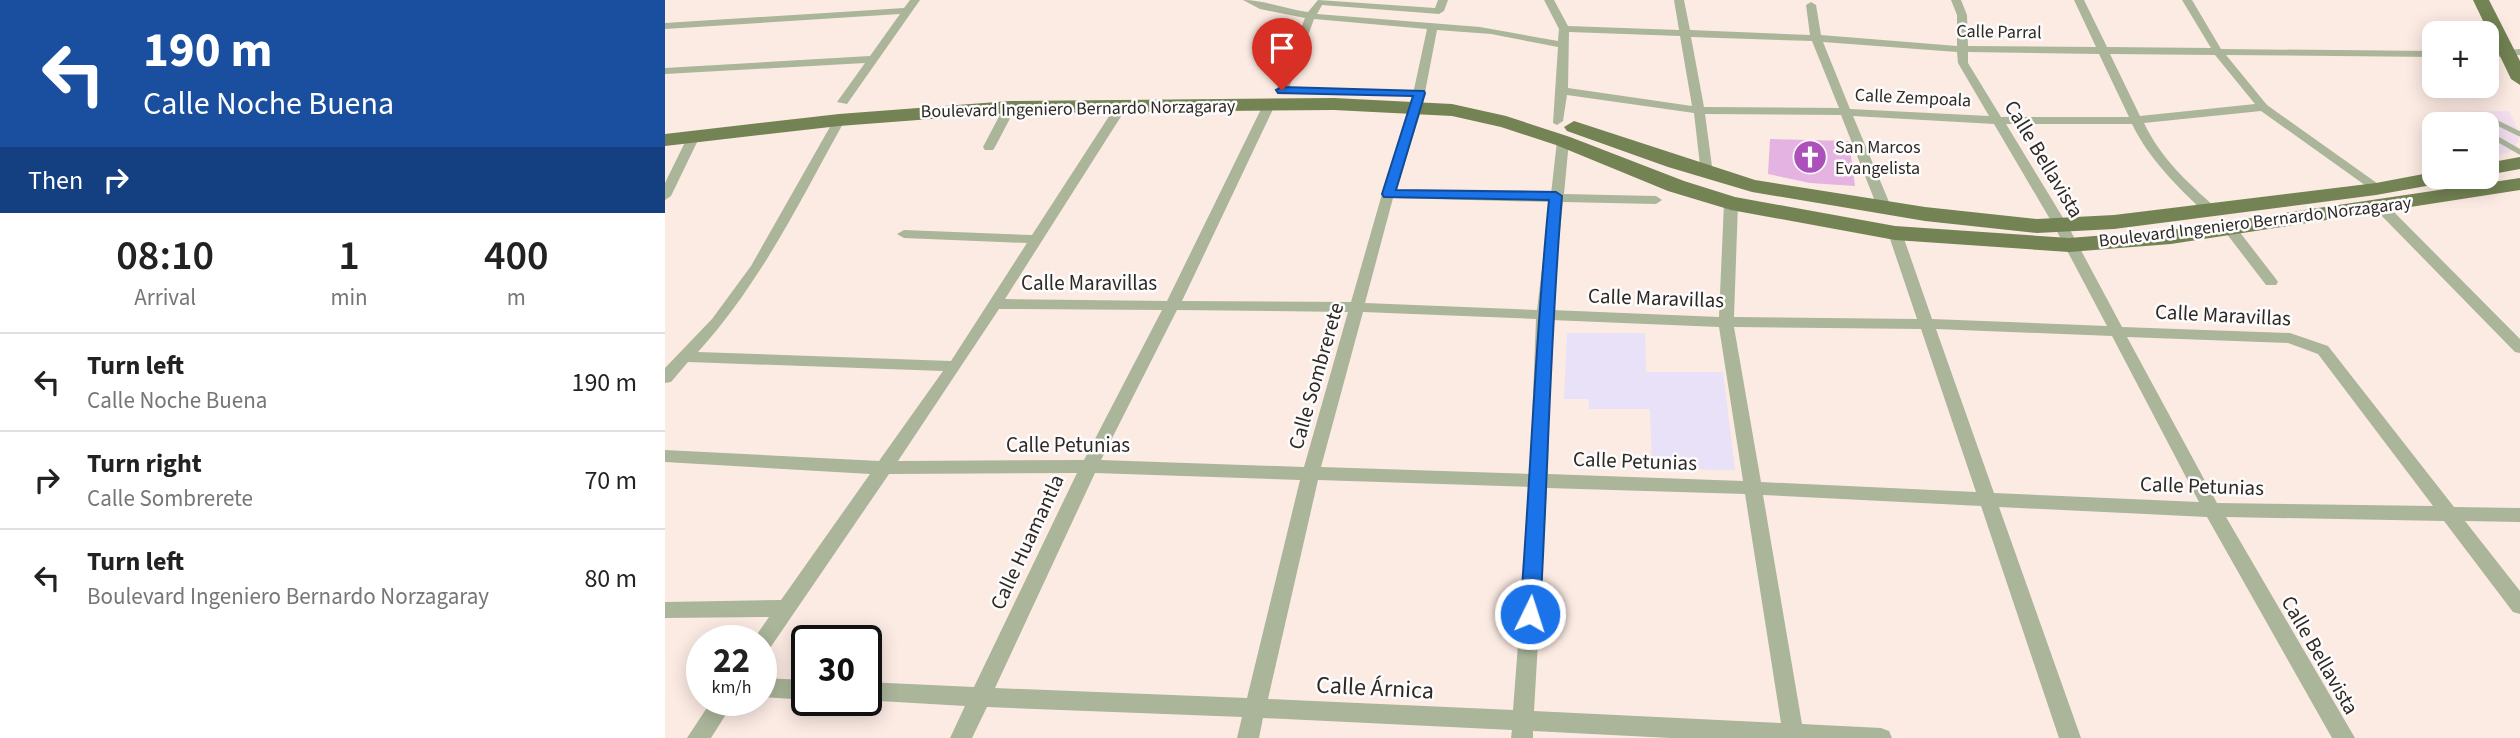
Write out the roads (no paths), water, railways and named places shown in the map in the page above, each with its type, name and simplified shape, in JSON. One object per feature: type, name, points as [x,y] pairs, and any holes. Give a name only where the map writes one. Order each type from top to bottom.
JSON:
[{"type":"main road","points":[[2481,0],[2514,53],[2520,79]]},
{"type":"main road","name":"Boulevard Ingeniero Bernardo Norzagaray","points":[[665,140],[841,111],[995,92],[1490,103],[1560,131],[1676,186],[1731,203],[1895,233],[2065,235],[2210,211],[2520,184]]},
{"type":"main road","name":"Boulevard Ingeniero Bernardo Norzagaray","points":[[665,123],[841,111],[1121,107],[1275,98]]},
{"type":"main road","name":"Boulevard Ingeniero Bernardo Norzagaray","points":[[1560,131],[1752,186],[1885,209],[2126,242],[2230,229],[2379,198],[2422,184]]},
{"type":"main road","points":[[2499,167],[2520,163]]},
{"type":"street","points":[[665,378],[717,322],[757,267],[841,111],[872,59],[915,0]]},
{"type":"street","points":[[1523,730],[1539,480],[1545,316],[1556,196],[1564,45],[1564,29],[1549,0]]},
{"type":"street","points":[[1679,0],[1699,110],[1707,174]]},
{"type":"street","name":"Calle Bellavista","points":[[1956,0],[1963,16],[1963,63],[2065,235],[2212,510],[2344,738]]},
{"type":"street","points":[[2079,0],[2135,120],[2157,157],[2210,211]]},
{"type":"street","points":[[2187,0],[2218,52],[2263,107],[2379,198],[2520,348]]},
{"type":"street","points":[[1249,1],[1259,6],[1311,15],[1482,30],[1564,45]]},
{"type":"street","points":[[1322,1],[1441,5]]},
{"type":"street","name":"Calle Huamantla","points":[[961,738],[1089,466],[1275,98],[1311,15],[1322,1]]},
{"type":"street","points":[[1811,5],[1817,37],[1885,209]]},
{"type":"street","points":[[665,26],[907,11]]},
{"type":"street","name":"Calle Sombrerete","points":[[1248,738],[1310,475],[1388,194],[1418,100],[1432,27]]},
{"type":"street","name":"Calle Parral","points":[[1564,29],[1817,37],[1961,49],[2422,54]]},
{"type":"street","points":[[665,71],[872,59]]},
{"type":"street","name":"Calle Zempoala","points":[[1562,91],[1699,110],[1846,111],[1996,120],[2135,120],[2263,107]]},
{"type":"street","points":[[989,148],[1010,107]]},
{"type":"street","points":[[775,625],[955,366],[1121,107]]},
{"type":"street","points":[[665,196],[694,136]]},
{"type":"street","points":[[1388,194],[1656,200]]},
{"type":"street","points":[[1731,203],[1726,322],[1793,736]]},
{"type":"street","points":[[2230,229],[2271,282]]},
{"type":"street","points":[[1895,233],[2070,738]]},
{"type":"street","points":[[904,234],[1037,239]]},
{"type":"street","name":"Calle Maravillas","points":[[995,304],[1356,307],[1545,316],[1726,322],[1926,324],[2290,338],[2315,345],[2323,351],[2450,514]]},
{"type":"street","points":[[683,357],[955,366]]},
{"type":"street","name":"Calle Petunias","points":[[665,456],[883,468],[1089,466],[1754,488],[2212,510],[2520,515]]},
{"type":"street","points":[[2450,514],[2520,606]]},
{"type":"street","points":[[665,610],[787,608]]},
{"type":"street","name":"Calle Árnica","points":[[882,693],[1256,708],[1523,730],[1881,738]]},
{"type":"street","points":[[698,738],[713,716]]},
{"type":"lane","points":[[2499,124],[2520,134]]},
{"type":"lane","points":[[2499,140],[2520,152]]},
{"type":"place","name":"San Marcos Evangelista","points":[[1810,157]]}]
